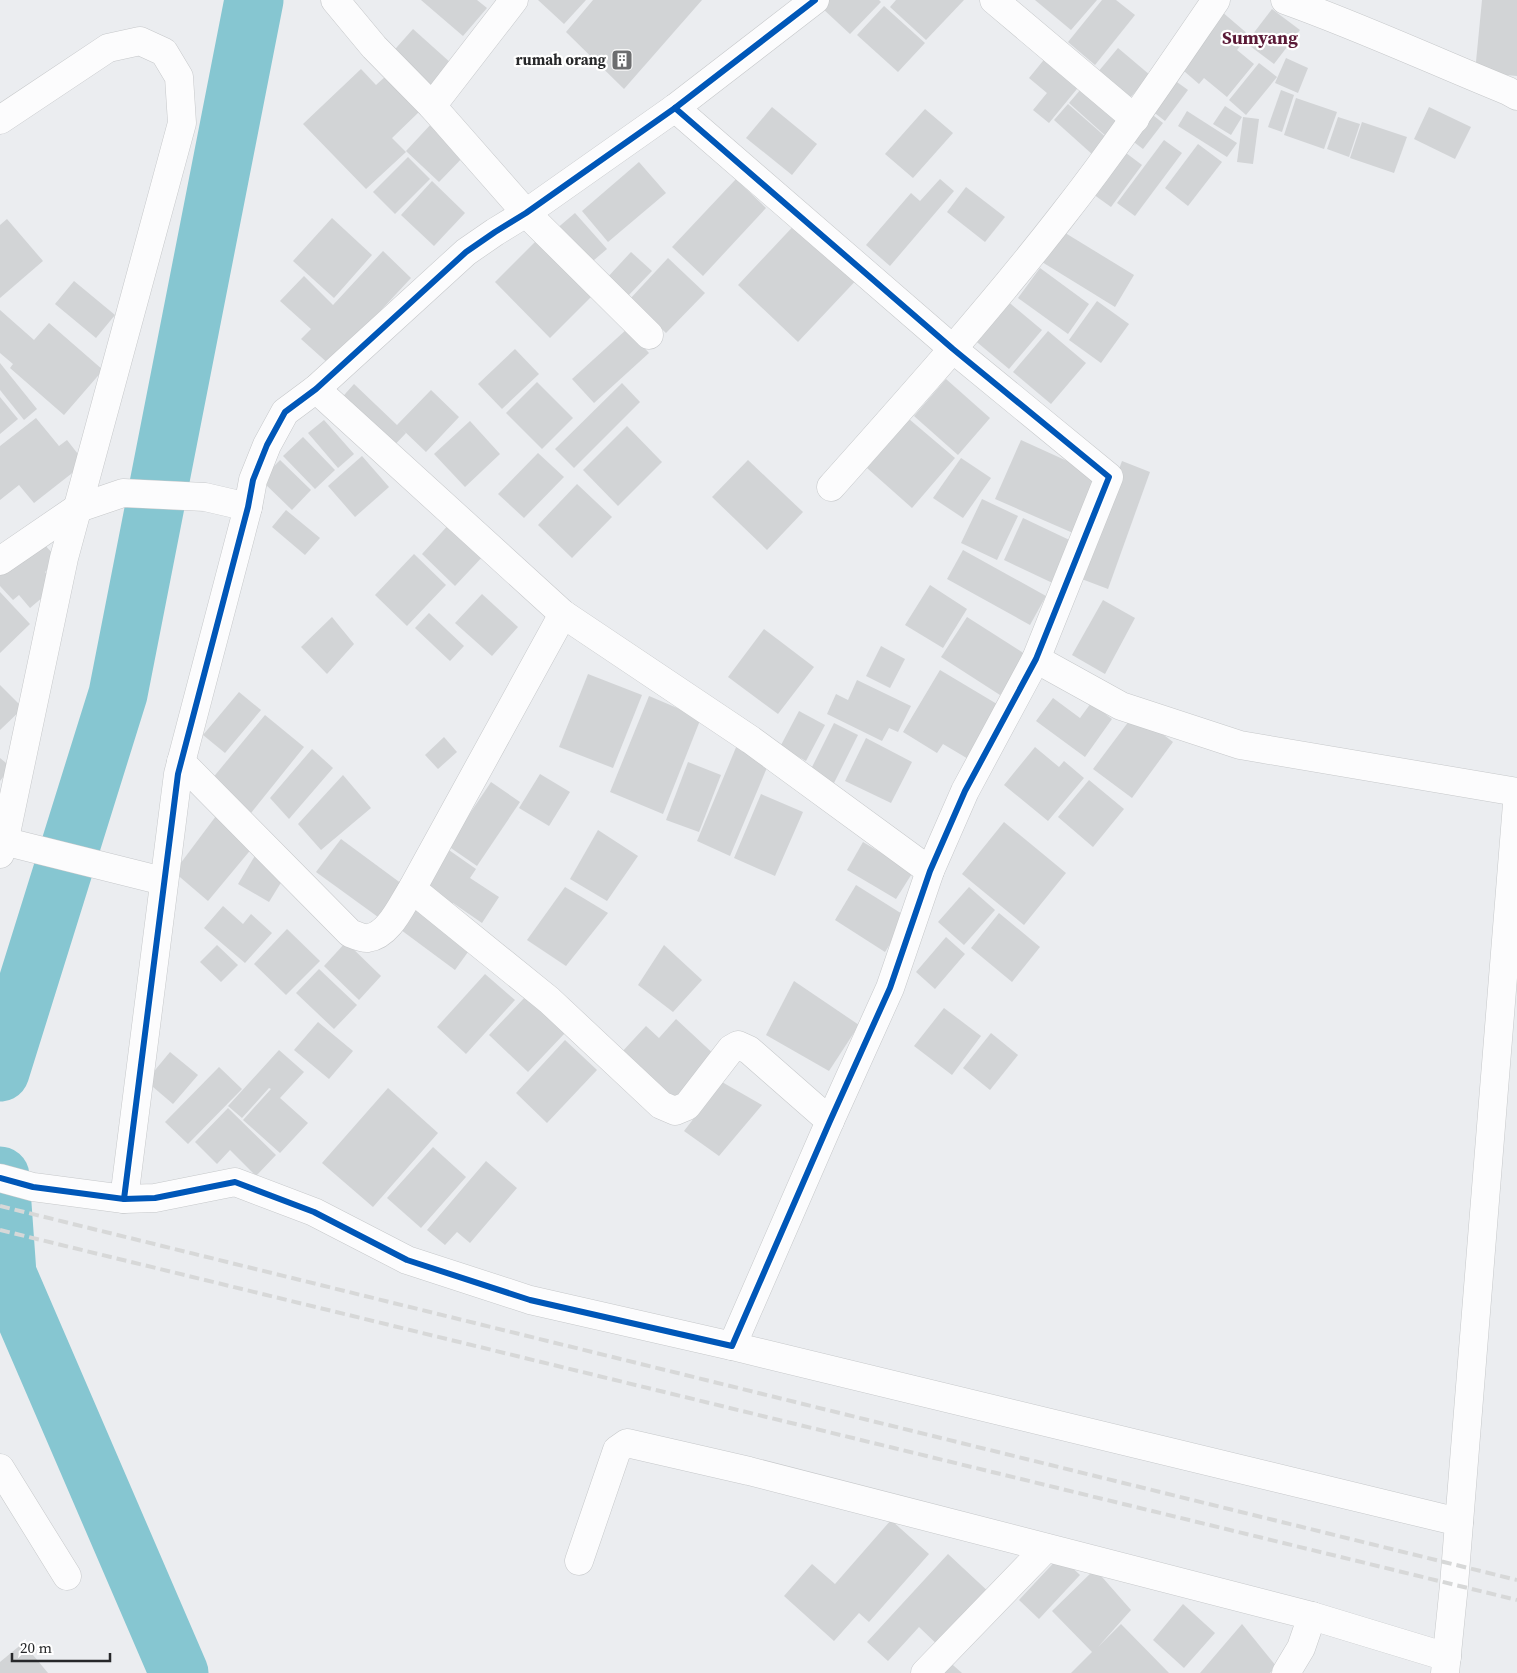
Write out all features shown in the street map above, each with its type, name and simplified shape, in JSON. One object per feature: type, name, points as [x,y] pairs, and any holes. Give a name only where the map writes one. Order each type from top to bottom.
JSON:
[{"type":"street","points":[[335,0],[374,47],[432,106],[526,213],[649,335]]},
{"type":"street","points":[[432,106],[514,0]]},
{"type":"street","points":[[124,1199],[157,879],[178,774],[248,507],[253,480],[267,445],[285,412],[316,388],[466,252],[526,213],[675,108],[815,0]]},
{"type":"street","points":[[994,0],[1135,119]]},
{"type":"street","points":[[831,487],[953,349],[1062,216],[1135,119],[1216,0]]},
{"type":"street","points":[[1285,0],[1331,16],[1434,62],[1517,96]]},
{"type":"street","points":[[0,120],[108,48],[140,40],[164,52],[179,77],[182,123],[64,558],[6,847],[157,879]]},
{"type":"street","points":[[675,108],[953,349],[1109,477],[1036,659],[965,791],[930,871],[890,988],[732,1346]]},
{"type":"street","points":[[316,388],[563,614],[751,740],[930,871]]},
{"type":"street","points":[[0,561],[76,509],[123,493],[204,497],[248,507]]},
{"type":"street","points":[[181,762],[350,933],[367,939],[378,935],[387,927],[412,890],[563,614]]},
{"type":"street","points":[[1036,659],[1121,706],[1240,745],[1517,792]]},
{"type":"street","points":[[579,1561],[617,1450],[627,1443],[749,1472],[1312,1616],[1446,1665],[1517,804]]},
{"type":"street","points":[[412,890],[548,1000],[662,1105],[675,1112],[687,1106],[731,1049],[738,1045],[749,1050],[830,1121]]},
{"type":"street","points":[[0,1178],[33,1187],[124,1199],[155,1198],[235,1182],[314,1212],[408,1260],[530,1300],[732,1346],[1459,1522]]},
{"type":"street","points":[[0,1468],[67,1576]]},
{"type":"street","points":[[925,1673],[1046,1548]]},
{"type":"street","points":[[1286,1673],[1301,1648],[1312,1616]]},
{"type":"building","points":[[421,0],[477,0],[487,8],[463,36]]},
{"type":"building","points":[[538,0],[586,0],[564,24]]},
{"type":"building","name":"rumah orang","points":[[593,0],[702,0],[624,89],[566,32]]},
{"type":"building","points":[[829,0],[879,0],[881,2],[850,34],[822,8]]},
{"type":"building","points":[[896,0],[964,0],[926,40],[890,7]]},
{"type":"building","points":[[1035,0],[1097,0],[1071,30]]},
{"type":"building","points":[[1102,0],[1116,0],[1135,15],[1095,65],[1068,42]]},
{"type":"building","points":[[1482,0],[1517,0],[1517,76],[1475,72]]},
{"type":"building","points":[[884,6],[925,43],[898,72],[857,35]]},
{"type":"building","points":[[1272,9],[1300,30],[1274,64],[1246,43]]},
{"type":"building","points":[[1221,11],[1249,35],[1237,50],[1254,64],[1227,97],[1204,78],[1199,84],[1177,65]]},
{"type":"building","points":[[413,29],[452,64],[429,91],[389,56]]},
{"type":"building","points":[[1118,48],[1150,75],[1129,99],[1098,72]]},
{"type":"building","points":[[1047,56],[1081,84],[1049,123],[1033,110],[1047,93],[1029,78]]},
{"type":"building","points":[[1286,58],[1308,68],[1298,93],[1275,83]]},
{"type":"building","points":[[1259,63],[1277,77],[1246,115],[1229,100]]},
{"type":"building","points":[[361,69],[376,85],[386,76],[420,111],[392,138],[406,152],[366,189],[303,124]]},
{"type":"building","points":[[1170,77],[1188,90],[1165,121],[1147,107]]},
{"type":"building","points":[[1081,89],[1121,123],[1108,138],[1069,103]]},
{"type":"building","points":[[1281,90],[1294,95],[1282,132],[1268,127]]},
{"type":"building","points":[[1296,98],[1337,112],[1324,149],[1284,135]]},
{"type":"building","points":[[1068,104],[1108,139],[1093,155],[1054,120]]},
{"type":"building","points":[[1225,106],[1242,117],[1231,135],[1213,124]]},
{"type":"building","points":[[772,107],[817,144],[792,175],[746,138]]},
{"type":"building","points":[[1429,107],[1471,127],[1455,159],[1414,139]]},
{"type":"building","points":[[925,109],[953,133],[913,178],[885,154]]},
{"type":"building","points":[[1145,109],[1163,123],[1143,149],[1126,136]]},
{"type":"building","points":[[1187,111],[1237,143],[1227,157],[1178,126]]},
{"type":"building","points":[[1243,117],[1259,119],[1253,164],[1237,162]]},
{"type":"building","points":[[1338,117],[1360,124],[1349,157],[1327,149]]},
{"type":"building","points":[[433,122],[467,153],[439,182],[406,151]]},
{"type":"building","points":[[1362,122],[1407,137],[1394,173],[1350,158]]},
{"type":"building","points":[[1164,140],[1182,153],[1135,216],[1117,203]]},
{"type":"building","points":[[1198,144],[1222,162],[1188,206],[1165,188]]},
{"type":"building","points":[[1118,147],[1142,165],[1111,207],[1086,189]]},
{"type":"building","points":[[408,157],[430,179],[395,214],[373,192]]},
{"type":"building","points":[[639,162],[666,193],[608,242],[582,211]]},
{"type":"building","points":[[736,179],[766,208],[703,276],[672,247]]},
{"type":"building","points":[[940,179],[954,191],[890,266],[866,245],[911,193],[920,201]]},
{"type":"building","points":[[432,181],[465,213],[434,246],[401,215]]},
{"type":"building","points":[[966,187],[1005,217],[985,242],[947,212]]},
{"type":"building","points":[[575,213],[607,249],[587,266],[555,230]]},
{"type":"building","points":[[332,218],[372,255],[334,298],[293,261]]},
{"type":"building","points":[[801,218],[862,274],[798,342],[738,285]]},
{"type":"building","points":[[7,219],[43,261],[0,298],[0,225]]},
{"type":"building","points":[[1062,231],[1134,275],[1115,307],[1042,262]]},
{"type":"building","points":[[537,240],[592,296],[550,338],[495,282]]},
{"type":"building","points":[[383,251],[411,278],[330,365],[301,339],[311,329],[280,301],[304,276],[333,305]]},
{"type":"building","points":[[631,252],[652,271],[626,298],[606,279]]},
{"type":"building","points":[[668,258],[705,293],[666,333],[630,299]]},
{"type":"building","points":[[1040,268],[1089,304],[1068,334],[1018,298]]},
{"type":"building","points":[[74,281],[115,315],[96,338],[55,304]]},
{"type":"building","points":[[1005,299],[1042,330],[1009,369],[972,338]]},
{"type":"building","points":[[1097,301],[1129,324],[1101,363],[1069,340]]},
{"type":"building","points":[[0,310],[34,340],[49,323],[103,370],[64,415],[10,368],[13,364],[0,353]]},
{"type":"building","points":[[627,329],[649,353],[594,403],[572,379]]},
{"type":"building","points":[[1048,331],[1086,363],[1051,404],[1013,372]]},
{"type":"building","points":[[515,349],[539,374],[502,409],[478,384]]},
{"type":"building","points":[[0,363],[37,409],[24,420],[0,390]]},
{"type":"building","points":[[946,379],[990,418],[958,455],[914,416]]},
{"type":"building","points":[[537,382],[573,418],[542,449],[506,413]]},
{"type":"building","points":[[622,383],[640,402],[574,468],[555,449]]},
{"type":"building","points":[[354,384],[397,425],[431,390],[459,417],[426,452],[402,429],[406,433],[388,452],[337,403]]},
{"type":"building","points":[[0,397],[18,419],[0,434]]},
{"type":"building","points":[[36,418],[59,446],[67,440],[85,463],[34,503],[19,485],[0,500],[0,446]]},
{"type":"building","points":[[909,419],[955,458],[912,508],[867,468]]},
{"type":"building","points":[[324,420],[354,454],[338,468],[308,433]]},
{"type":"building","points":[[470,421],[500,454],[465,487],[434,454]]},
{"type":"building","points":[[627,426],[662,462],[618,506],[583,470]]},
{"type":"building","points":[[303,437],[335,470],[315,489],[283,456]]},
{"type":"building","points":[[1021,440],[1098,475],[1073,533],[995,499]]},
{"type":"building","points":[[538,453],[564,477],[524,518],[498,494]]},
{"type":"building","points":[[362,456],[389,487],[355,517],[328,486]]},
{"type":"building","points":[[961,458],[991,478],[963,518],[933,498]]},
{"type":"building","points":[[280,460],[311,490],[292,510],[261,480]]},
{"type":"building","points":[[748,460],[803,512],[767,550],[712,497]]},
{"type":"building","points":[[1122,461],[1150,472],[1108,589],[1079,578]]},
{"type":"building","points":[[577,484],[612,517],[572,558],[538,525]]},
{"type":"building","points":[[982,499],[1018,516],[997,560],[961,543]]},
{"type":"building","points":[[286,510],[320,538],[305,555],[272,527]]},
{"type":"building","points":[[1023,518],[1080,545],[1061,587],[1004,560]]},
{"type":"building","points":[[451,522],[485,554],[455,586],[422,554]]},
{"type":"building","points":[[39,539],[58,559],[45,572],[57,585],[30,608],[19,595],[13,600],[0,586],[0,574]]},
{"type":"building","points":[[963,550],[1046,596],[1030,625],[947,579]]},
{"type":"building","points":[[414,554],[446,585],[407,626],[375,595]]},
{"type":"building","points":[[930,585],[967,609],[943,648],[905,625]]},
{"type":"building","points":[[0,592],[30,624],[0,653]]},
{"type":"building","points":[[482,594],[518,627],[492,656],[455,623]]},
{"type":"building","points":[[1103,600],[1135,618],[1105,674],[1072,655]]},
{"type":"building","points":[[429,613],[464,646],[450,661],[415,628]]},
{"type":"building","points":[[332,617],[354,644],[327,674],[301,647]]},
{"type":"building","points":[[967,617],[1025,654],[1000,695],[941,657]]},
{"type":"building","points":[[764,629],[814,667],[778,714],[728,677]]},
{"type":"building","points":[[881,646],[905,659],[890,688],[866,676]]},
{"type":"building","points":[[940,670],[1007,710],[975,763],[943,744],[937,753],[903,732]]},
{"type":"building","points":[[588,674],[642,695],[613,768],[559,747]]},
{"type":"building","points":[[857,680],[911,706],[898,732],[889,728],[882,741],[827,714],[836,694],[848,700]]},
{"type":"building","points":[[0,685],[23,708],[0,730]]},
{"type":"building","points":[[239,692],[261,710],[225,753],[203,735]]},
{"type":"building","points":[[649,696],[701,718],[663,814],[610,792]]},
{"type":"building","points":[[1053,698],[1080,718],[1091,703],[1112,719],[1085,757],[1036,721]]},
{"type":"building","points":[[799,711],[825,725],[806,761],[780,747]]},
{"type":"building","points":[[1135,713],[1173,742],[1132,798],[1093,769]]},
{"type":"building","points":[[265,715],[304,747],[251,813],[211,780]]},
{"type":"building","points":[[834,723],[858,735],[834,783],[810,771]]},
{"type":"building","points":[[444,737],[457,752],[438,769],[425,755]]},
{"type":"building","points":[[866,738],[912,762],[891,803],[845,781]]},
{"type":"building","points":[[737,745],[771,758],[730,856],[697,841]]},
{"type":"building","points":[[1035,747],[1059,767],[1064,761],[1084,778],[1048,821],[1004,785]]},
{"type":"building","points":[[312,749],[333,768],[289,819],[270,798]]},
{"type":"building","points":[[0,758],[11,767],[0,781]]},
{"type":"building","points":[[688,762],[721,775],[699,832],[666,820]]},
{"type":"building","points":[[540,774],[570,792],[549,826],[519,808]]},
{"type":"building","points":[[343,775],[371,808],[321,850],[298,824]]},
{"type":"building","points":[[1089,780],[1124,809],[1093,847],[1058,817]]},
{"type":"building","points":[[491,782],[520,802],[477,866],[448,846]]},
{"type":"building","points":[[761,794],[803,812],[775,876],[734,858]]},
{"type":"building","points":[[216,816],[253,847],[208,901],[174,872]]},
{"type":"building","points":[[1004,822],[1066,873],[1024,925],[962,874]]},
{"type":"building","points":[[598,830],[638,856],[607,901],[570,879]]},
{"type":"building","points":[[341,839],[402,884],[378,917],[316,872]]},
{"type":"building","points":[[863,842],[913,872],[896,899],[847,870]]},
{"type":"building","points":[[446,848],[476,869],[470,878],[499,897],[482,923],[453,903],[448,910],[418,890]]},
{"type":"building","points":[[256,854],[287,873],[269,902],[238,884]]},
{"type":"building","points":[[856,885],[907,917],[885,952],[835,920]]},
{"type":"building","points":[[565,887],[608,913],[566,966],[527,940]]},
{"type":"building","points":[[969,887],[995,910],[964,945],[938,922]]},
{"type":"building","points":[[415,902],[473,945],[455,970],[397,927]]},
{"type":"building","points":[[223,906],[243,924],[251,914],[272,933],[245,963],[204,928]]},
{"type":"building","points":[[999,913],[1040,947],[1012,982],[971,948]]},
{"type":"building","points":[[287,929],[320,961],[286,995],[254,964]]},
{"type":"building","points":[[946,937],[965,954],[935,989],[916,972]]},
{"type":"building","points":[[346,942],[381,976],[359,1000],[324,966]]},
{"type":"building","points":[[217,945],[238,965],[221,982],[200,962]]},
{"type":"building","points":[[664,945],[702,980],[673,1012],[638,985]]},
{"type":"building","points":[[319,969],[357,1005],[334,1029],[296,993]]},
{"type":"building","points":[[485,974],[515,1000],[466,1054],[437,1027]]},
{"type":"building","points":[[794,981],[859,1025],[829,1071],[766,1035]]},
{"type":"building","points":[[527,995],[565,1033],[528,1072],[489,1035]]},
{"type":"building","points":[[944,1008],[981,1036],[952,1075],[914,1046]]},
{"type":"building","points":[[676,1019],[719,1059],[678,1104],[621,1053],[646,1026],[659,1038]]},
{"type":"building","points":[[318,1022],[353,1051],[329,1079],[294,1050]]},
{"type":"building","points":[[991,1033],[1018,1055],[990,1090],[963,1068]]},
{"type":"building","points":[[565,1040],[597,1070],[547,1123],[516,1093]]},
{"type":"building","points":[[279,1050],[304,1072],[280,1098],[308,1123],[280,1153],[243,1120],[271,1089],[269,1088],[242,1118],[228,1106]]},
{"type":"building","points":[[170,1052],[198,1075],[173,1104],[146,1081]]},
{"type":"building","points":[[219,1067],[242,1089],[188,1144],[165,1122]]},
{"type":"building","points":[[722,1082],[762,1105],[719,1156],[684,1131]]},
{"type":"building","points":[[388,1088],[438,1133],[373,1207],[322,1163]]},
{"type":"building","points":[[228,1108],[276,1155],[256,1176],[230,1150],[217,1164],[195,1142]]},
{"type":"building","points":[[433,1147],[466,1177],[421,1228],[387,1198]]},
{"type":"building","points":[[486,1161],[517,1188],[470,1243],[457,1232],[445,1245],[427,1230]]},
{"type":"building","points":[[891,1520],[929,1554],[869,1622],[859,1613],[834,1641],[784,1596],[812,1564],[835,1584]]},
{"type":"building","points":[[948,1554],[992,1595],[942,1649],[919,1627],[888,1661],[867,1642]]},
{"type":"building","points":[[1060,1556],[1080,1575],[1039,1619],[1019,1600]]},
{"type":"building","points":[[1095,1569],[1131,1610],[1098,1647],[1121,1624],[1169,1673],[1071,1673],[1092,1652],[1052,1611]]},
{"type":"building","points":[[1183,1604],[1215,1633],[1184,1668],[1153,1640]]},
{"type":"building","points":[[1242,1624],[1276,1666],[1270,1673],[1200,1673]]},
{"type":"building","points":[[23,1643],[48,1673],[0,1673],[0,1662]]},
{"type":"building","points":[[946,1659],[962,1673],[932,1673]]},
{"type":"waterway","points":[[0,1072],[118,694],[254,0]]},
{"type":"waterway","points":[[0,1176],[7,1274],[179,1673]]},
{"type":"railway","points":[[0,1206],[1517,1580]]},
{"type":"railway","points":[[0,1230],[1517,1600]]},
{"type":"cycle path","points":[[124,1199],[178,774],[248,507],[253,480],[267,445],[285,412],[316,389],[466,252],[526,213],[675,108],[815,0]]},
{"type":"cycle path","points":[[0,1178],[33,1187],[124,1199],[155,1198],[235,1182],[314,1212],[407,1260],[530,1300],[732,1346],[890,988],[930,871],[965,791],[1036,659],[1109,477],[953,349],[675,108]]},
{"type":"place","name":"rumah orang","points":[[622,60]]},
{"type":"district","name":"Sumyang","points":[[1260,38]]}]
